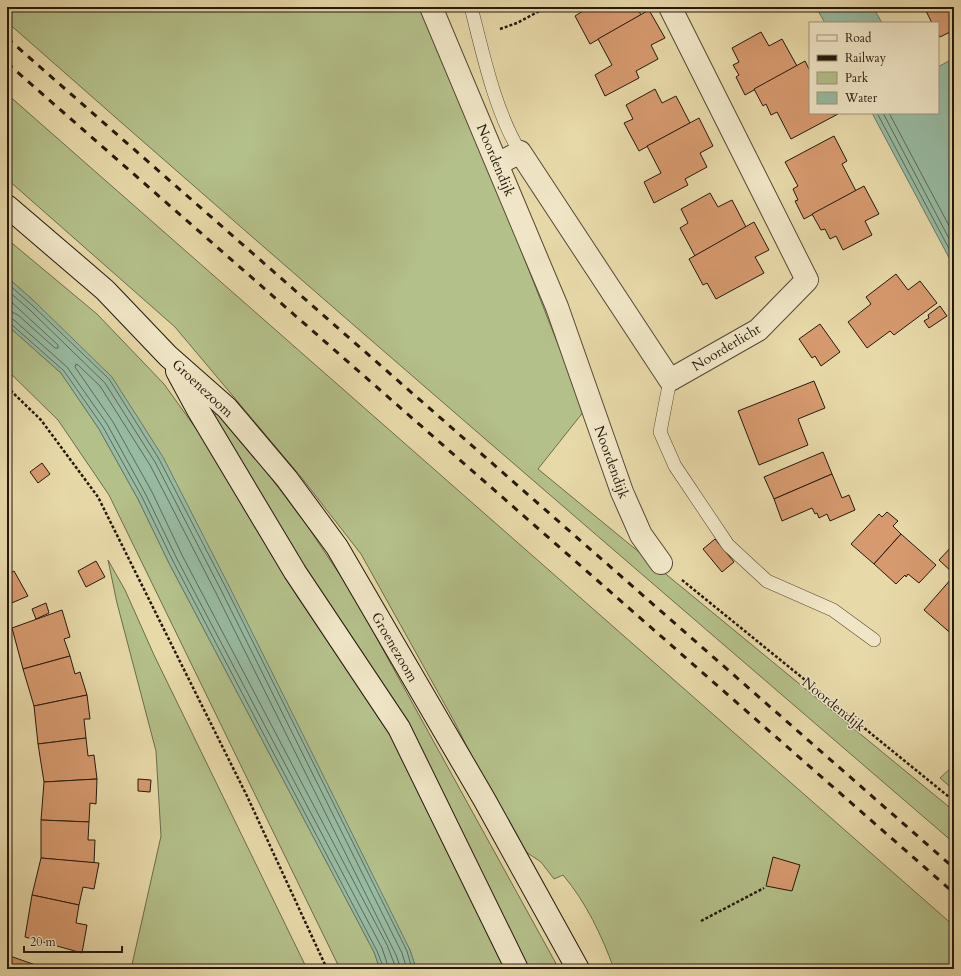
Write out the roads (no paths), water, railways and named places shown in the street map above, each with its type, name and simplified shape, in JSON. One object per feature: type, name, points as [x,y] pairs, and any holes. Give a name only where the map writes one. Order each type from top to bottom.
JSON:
[{"type":"street","name":"Noordendijk","points":[[432,7],[454,48],[498,164],[557,307],[627,489],[641,534],[662,563]]},
{"type":"street","name":"Noorderlicht","points":[[670,7],[807,280],[758,330],[670,380]]},
{"type":"street","points":[[498,164],[520,152],[670,380]]},
{"type":"street","name":"Groenezoom","points":[[7,206],[105,290],[168,356],[227,408],[287,479],[337,547],[484,799],[578,969]]},
{"type":"street","name":"Groenezoom","points":[[168,356],[201,415],[295,572],[400,728],[517,969]]},
{"type":"lane","name":"Noordendijk","points":[[471,7],[497,101],[514,142],[520,152]]},
{"type":"lane","points":[[670,380],[660,432],[670,468],[728,545],[767,581],[833,610],[874,640]]},
{"type":"water","points":[[816,7],[873,7],[881,22],[824,22]]},
{"type":"water","points":[[954,58],[954,267],[873,114],[939,114],[939,66]]},
{"type":"water","points":[[7,277],[112,377],[163,457],[229,586],[410,950],[416,969],[380,969],[374,952],[169,563],[138,499],[99,429],[61,373],[7,325]]},
{"type":"railway","points":[[7,38],[954,868]]},
{"type":"railway","points":[[7,63],[954,893]]}]
